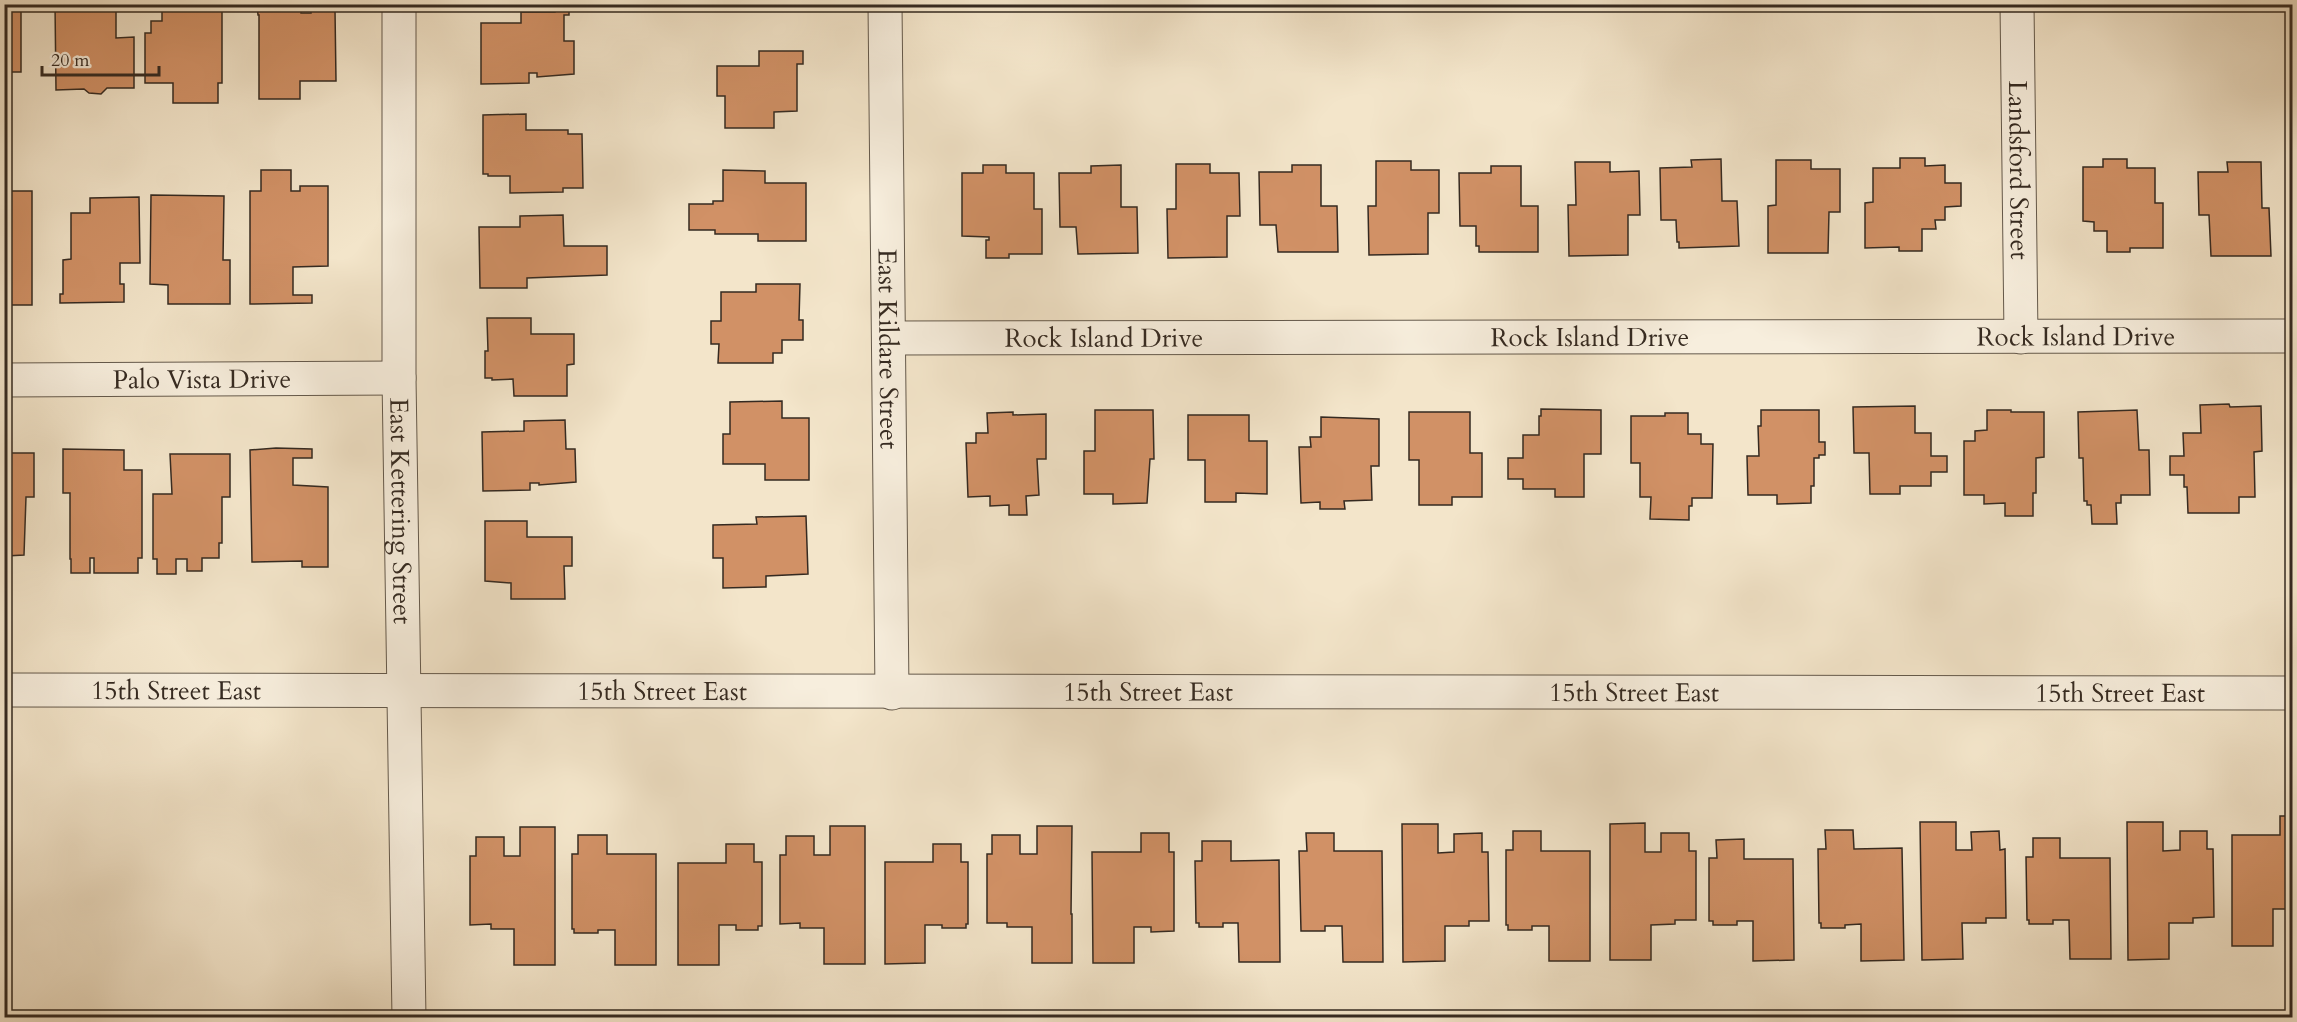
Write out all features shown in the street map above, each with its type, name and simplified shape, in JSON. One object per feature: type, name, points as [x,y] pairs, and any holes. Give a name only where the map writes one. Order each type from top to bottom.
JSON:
[{"type":"street","name":"East Kettering Street","points":[[399,4],[399,378],[409,1017]]},
{"type":"street","name":"East Kildare Street","points":[[885,4],[892,693]]},
{"type":"street","name":"Landsford Street","points":[[2017,4],[2021,337]]},
{"type":"street","name":"Rock Island Drive","points":[[890,338],[2292,336]]},
{"type":"street","name":"Palo Vista Drive","points":[[4,380],[399,378]]},
{"type":"street","name":"15th Street East","points":[[4,690],[892,693],[2292,693]]},
{"type":"building","points":[[4,4],[21,4],[21,72],[4,72]]},
{"type":"building","points":[[55,4],[116,4],[116,38],[134,37],[134,88],[107,88],[101,94],[89,93],[84,89],[56,90]]},
{"type":"building","points":[[162,4],[222,4],[222,83],[218,83],[218,103],[173,103],[173,83],[145,83],[145,33],[151,33],[151,21],[162,21]]},
{"type":"building","points":[[257,4],[315,4],[301,6],[301,13],[311,13],[311,10],[335,10],[336,81],[300,81],[300,99],[259,99]]},
{"type":"building","points":[[555,5],[569,5],[569,15],[564,15],[564,41],[574,41],[574,74],[537,77],[537,73],[529,73],[529,83],[481,84],[481,23],[521,23],[521,12],[555,12]]},
{"type":"building","points":[[759,51],[803,51],[803,64],[797,64],[797,111],[774,112],[774,128],[725,128],[725,96],[717,96],[717,66],[759,66]]},
{"type":"building","points":[[526,114],[526,130],[568,130],[568,134],[582,134],[583,188],[563,188],[563,192],[510,193],[510,176],[483,174],[483,115]]},
{"type":"building","points":[[1900,158],[1925,158],[1925,166],[1945,165],[1945,183],[1961,183],[1961,206],[1945,207],[1945,220],[1935,220],[1936,229],[1922,229],[1922,251],[1899,251],[1899,247],[1865,248],[1865,203],[1873,202],[1873,168],[1900,168]]},
{"type":"building","points":[[1721,159],[1722,201],[1737,201],[1739,246],[1679,248],[1676,220],[1661,220],[1660,168],[1692,167],[1691,160]]},
{"type":"building","points":[[2103,159],[2127,159],[2127,168],[2155,168],[2155,203],[2163,203],[2163,248],[2130,248],[2130,252],[2107,252],[2107,231],[2094,231],[2094,222],[2083,221],[2083,167],[2103,167]]},
{"type":"building","points":[[1776,160],[1811,160],[1811,169],[1840,169],[1840,212],[1829,212],[1828,253],[1768,253],[1768,206],[1776,205]]},
{"type":"building","points":[[1376,161],[1411,161],[1411,170],[1439,170],[1439,213],[1428,213],[1428,254],[1369,255],[1368,206],[1376,206]]},
{"type":"building","points":[[1575,162],[1610,162],[1610,172],[1639,171],[1640,215],[1628,215],[1628,255],[1569,256],[1568,205],[1576,205]]},
{"type":"building","points":[[2227,162],[2261,162],[2262,208],[2269,208],[2271,256],[2211,256],[2209,215],[2199,215],[2198,172],[2228,172]]},
{"type":"building","points":[[1176,164],[1210,164],[1210,173],[1239,173],[1240,216],[1227,216],[1227,257],[1168,258],[1167,209],[1176,209]]},
{"type":"building","points":[[983,165],[1006,165],[1006,173],[1034,173],[1034,209],[1042,209],[1042,254],[1009,254],[1009,258],[986,258],[986,240],[989,240],[989,237],[962,236],[962,173],[983,173]]},
{"type":"building","points":[[1121,165],[1121,207],[1137,207],[1138,253],[1078,254],[1076,227],[1060,227],[1059,173],[1091,173],[1091,166]]},
{"type":"building","points":[[1292,165],[1321,165],[1321,206],[1337,206],[1338,252],[1278,252],[1276,225],[1260,225],[1259,172],[1292,172]]},
{"type":"building","points":[[1491,166],[1521,166],[1521,206],[1538,206],[1538,252],[1479,252],[1479,246],[1476,246],[1476,226],[1460,226],[1459,173],[1491,173]]},
{"type":"building","points":[[261,170],[291,170],[291,191],[300,191],[300,186],[328,186],[328,266],[293,267],[293,295],[312,295],[312,303],[250,304],[250,191],[261,191]]},
{"type":"building","points":[[723,170],[765,171],[765,183],[806,183],[806,241],[758,241],[758,234],[715,234],[715,230],[689,230],[689,204],[713,204],[713,201],[723,201]]},
{"type":"building","points":[[4,191],[32,191],[32,305],[4,305]]},
{"type":"building","points":[[151,195],[224,196],[223,260],[230,260],[230,304],[168,304],[168,285],[150,284]]},
{"type":"building","points":[[139,197],[140,263],[120,263],[120,284],[124,284],[124,302],[60,303],[60,294],[63,294],[63,260],[71,259],[71,213],[90,213],[90,198]]},
{"type":"building","points":[[563,215],[564,246],[607,246],[607,275],[527,278],[527,288],[480,288],[479,227],[520,227],[520,216]]},
{"type":"building","points":[[756,284],[800,284],[799,320],[803,320],[803,340],[782,340],[782,353],[773,353],[773,363],[718,363],[719,344],[711,344],[711,321],[721,321],[721,292],[756,292]]},
{"type":"building","points":[[487,318],[531,318],[531,334],[574,334],[574,364],[567,365],[567,396],[514,396],[513,379],[485,378],[485,351],[488,351]]},
{"type":"building","points":[[782,401],[782,418],[809,418],[809,480],[765,480],[765,464],[723,464],[723,434],[730,434],[730,402]]},
{"type":"building","points":[[2229,404],[2230,407],[2261,406],[2262,451],[2254,452],[2255,497],[2239,497],[2239,513],[2188,513],[2184,475],[2170,475],[2170,456],[2184,456],[2183,433],[2201,433],[2200,405]]},
{"type":"building","points":[[1915,406],[1915,433],[1931,433],[1931,456],[1947,456],[1947,472],[1931,472],[1931,486],[1900,486],[1900,494],[1870,494],[1869,453],[1854,453],[1853,407]]},
{"type":"building","points":[[1541,409],[1601,410],[1601,454],[1584,454],[1584,497],[1555,497],[1555,489],[1523,489],[1523,479],[1508,479],[1508,458],[1523,458],[1523,435],[1539,435]]},
{"type":"building","points":[[1095,410],[1153,410],[1154,459],[1150,459],[1147,503],[1113,504],[1113,494],[1084,494],[1084,451],[1095,451]]},
{"type":"building","points":[[1761,410],[1819,410],[1819,442],[1825,442],[1825,455],[1814,458],[1814,486],[1811,486],[1811,503],[1777,504],[1777,495],[1748,495],[1747,456],[1759,456],[1758,426],[1761,426]]},
{"type":"building","points":[[1987,410],[2044,412],[2044,457],[2036,458],[2036,493],[2033,493],[2033,516],[2005,516],[2005,503],[1984,504],[1984,495],[1964,495],[1964,441],[1975,441],[1975,431],[1987,430]]},
{"type":"building","points":[[2137,410],[2139,450],[2149,450],[2150,495],[2121,495],[2121,503],[2116,503],[2117,524],[2092,524],[2091,505],[2087,505],[2087,501],[2084,501],[2083,458],[2079,458],[2078,412]]},
{"type":"building","points":[[1013,412],[1013,415],[1046,414],[1046,459],[1037,459],[1039,495],[1026,496],[1027,515],[1009,515],[1009,505],[990,506],[990,496],[968,497],[966,443],[976,443],[976,433],[988,433],[987,413]]},
{"type":"building","points":[[1409,412],[1470,412],[1470,453],[1482,453],[1482,497],[1452,497],[1452,505],[1419,505],[1419,460],[1409,460]]},
{"type":"building","points":[[1665,413],[1688,413],[1688,434],[1701,434],[1701,444],[1713,444],[1712,498],[1692,498],[1692,506],[1689,506],[1689,520],[1650,519],[1651,497],[1640,497],[1640,463],[1631,463],[1631,416],[1665,416]]},
{"type":"building","points":[[1188,415],[1249,415],[1249,441],[1267,441],[1267,494],[1236,493],[1236,502],[1205,502],[1205,460],[1188,460]]},
{"type":"building","points":[[1321,417],[1379,419],[1379,466],[1371,466],[1372,500],[1344,501],[1345,509],[1320,509],[1320,502],[1301,503],[1299,447],[1311,447],[1310,437],[1321,437]]},
{"type":"building","points":[[565,420],[566,449],[575,449],[576,482],[539,485],[539,483],[530,483],[530,490],[483,491],[482,432],[524,431],[524,421]]},
{"type":"building","points":[[63,449],[124,450],[124,470],[142,470],[142,558],[138,558],[138,573],[94,573],[94,558],[90,558],[90,573],[71,573],[70,493],[63,493]]},
{"type":"building","points":[[312,449],[312,458],[293,458],[293,485],[328,487],[328,567],[302,567],[302,561],[252,562],[250,450]]},
{"type":"building","points":[[4,453],[34,453],[34,497],[26,497],[24,555],[6,556],[6,558],[4,558]]},
{"type":"building","points":[[170,454],[230,454],[230,497],[222,497],[222,543],[219,543],[219,558],[202,558],[202,571],[187,571],[187,559],[176,559],[176,574],[157,574],[157,559],[153,559],[153,494],[172,494]]},
{"type":"building","points":[[806,516],[808,574],[766,576],[766,587],[723,588],[723,558],[713,558],[713,525],[757,524],[756,517]]},
{"type":"building","points":[[485,521],[527,521],[527,537],[572,537],[572,566],[564,566],[565,599],[511,599],[511,583],[485,581]]},
{"type":"building","points":[[2280,816],[2292,816],[2292,913],[2290,909],[2273,909],[2273,946],[2232,946],[2232,835],[2280,835]]},
{"type":"building","points":[[1920,822],[1956,822],[1956,850],[1972,850],[1971,832],[1999,831],[2000,850],[2005,849],[2006,918],[1986,918],[1986,923],[1962,923],[1963,959],[1922,960]]},
{"type":"building","points":[[2127,822],[2163,822],[2163,851],[2180,850],[2180,831],[2207,831],[2207,849],[2213,849],[2214,917],[2193,918],[2193,923],[2169,923],[2169,959],[2128,960]]},
{"type":"building","points":[[1645,823],[1645,852],[1661,852],[1661,833],[1689,833],[1689,851],[1696,851],[1696,920],[1675,920],[1675,924],[1651,925],[1651,960],[1610,960],[1610,824]]},
{"type":"building","points":[[1402,824],[1438,824],[1438,853],[1454,852],[1454,834],[1482,833],[1482,852],[1488,852],[1489,921],[1469,921],[1469,926],[1445,926],[1445,961],[1403,962]]},
{"type":"building","points":[[830,826],[865,826],[865,964],[824,964],[824,928],[800,928],[800,923],[780,924],[780,855],[786,855],[786,836],[814,836],[814,855],[830,855]]},
{"type":"building","points":[[1037,826],[1072,826],[1072,963],[1032,963],[1032,927],[1007,927],[1007,923],[987,923],[987,854],[992,854],[992,835],[1020,835],[1020,854],[1037,854]]},
{"type":"building","points":[[520,827],[555,827],[555,965],[514,965],[514,929],[491,929],[491,924],[470,925],[470,856],[476,856],[476,837],[504,837],[504,856],[520,856]]},
{"type":"building","points":[[1825,830],[1853,830],[1854,849],[1902,848],[1904,960],[1861,961],[1861,924],[1845,925],[1845,928],[1821,928],[1821,923],[1819,923],[1818,849],[1826,849]]},
{"type":"building","points":[[1513,831],[1541,831],[1541,851],[1590,851],[1590,961],[1549,961],[1549,926],[1532,926],[1532,930],[1508,930],[1508,925],[1506,925],[1506,850],[1513,850]]},
{"type":"building","points":[[1141,833],[1169,833],[1169,852],[1174,852],[1174,931],[1151,932],[1151,927],[1134,927],[1134,963],[1093,963],[1092,852],[1141,852]]},
{"type":"building","points":[[1306,833],[1334,833],[1334,851],[1382,851],[1383,962],[1343,962],[1342,926],[1325,926],[1325,931],[1301,931],[1299,851],[1307,851]]},
{"type":"building","points":[[578,835],[607,835],[607,854],[656,854],[656,965],[615,965],[615,930],[574,933],[572,929],[572,854],[578,854]]},
{"type":"building","points":[[2033,838],[2060,838],[2060,858],[2110,858],[2111,959],[2070,959],[2069,920],[2053,920],[2053,924],[2029,924],[2027,920],[2026,857],[2033,857]]},
{"type":"building","points":[[1744,839],[1744,859],[1793,859],[1794,960],[1753,961],[1753,921],[1737,921],[1737,925],[1713,925],[1713,921],[1709,921],[1709,858],[1717,858],[1716,840]]},
{"type":"building","points":[[1202,841],[1231,841],[1231,861],[1279,860],[1280,962],[1239,962],[1238,923],[1223,923],[1223,927],[1199,927],[1199,923],[1196,923],[1195,861],[1202,861]]},
{"type":"building","points":[[726,844],[754,844],[754,862],[762,862],[762,926],[758,926],[758,930],[736,930],[736,925],[719,925],[719,965],[678,965],[678,863],[726,863]]},
{"type":"building","points":[[933,844],[961,844],[961,862],[968,862],[968,924],[966,928],[925,925],[925,963],[885,964],[885,862],[933,862]]}]
